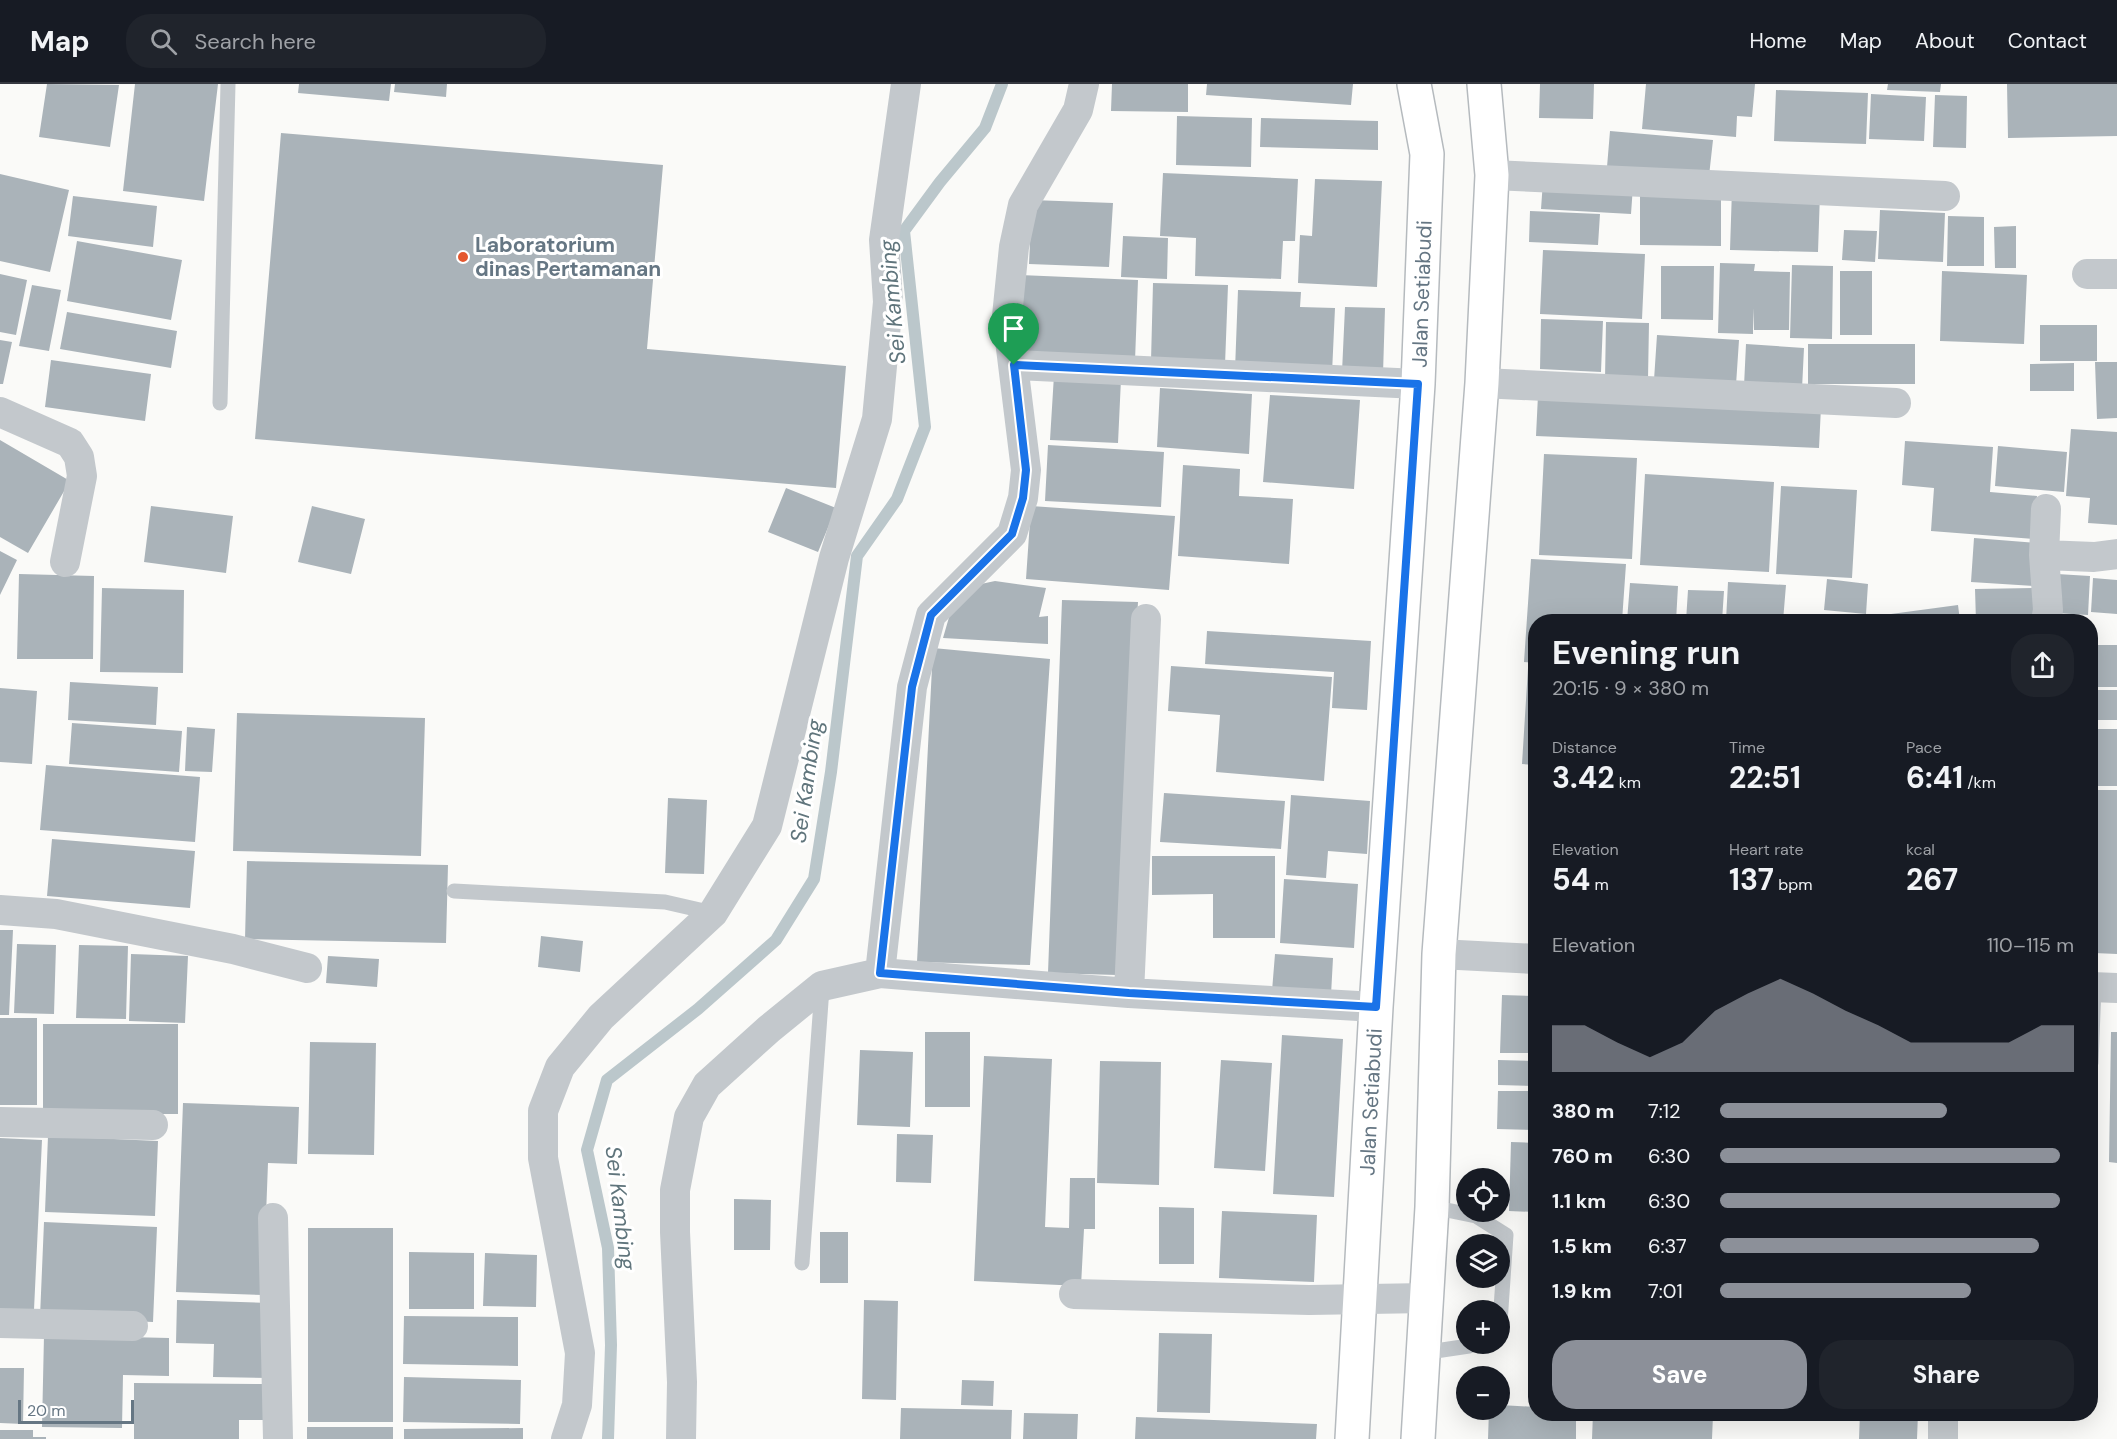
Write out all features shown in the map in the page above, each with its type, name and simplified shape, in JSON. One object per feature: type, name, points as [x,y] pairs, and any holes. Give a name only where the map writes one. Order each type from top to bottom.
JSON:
[{"type":"main road","name":"Jalan Setiabudi","points":[[1352,1439],[1376,1007],[1418,384],[1427,154],[1414,84]]},
{"type":"main road","points":[[1418,1439],[1432,1207],[1439,954],[1482,383],[1492,175],[1484,84]]},
{"type":"street","points":[[566,1439],[577,1405],[580,1353],[543,1158],[543,1111],[560,1066],[601,1017],[713,913],[767,826],[834,558],[877,419],[888,302],[884,240],[906,84]]},
{"type":"street","points":[[880,973],[912,687],[931,615],[1012,534],[1023,498],[1026,470],[1007,316],[1014,246],[1023,205],[1078,110],[1084,84]]},
{"type":"street","points":[[1492,175],[1945,196]]},
{"type":"street","points":[[2087,274],[2117,274]]},
{"type":"street","points":[[1014,365],[1418,384]]},
{"type":"street","points":[[1482,383],[1896,403]]},
{"type":"street","points":[[0,412],[70,443],[79,457],[82,476],[65,562]]},
{"type":"street","points":[[2046,509],[2044,555],[2047,614]]},
{"type":"street","points":[[2044,555],[2094,557],[2117,554]]},
{"type":"street","points":[[1129,993],[1146,619]]},
{"type":"street","points":[[0,910],[56,914],[232,949],[307,968]]},
{"type":"street","points":[[1439,954],[1528,959]]},
{"type":"street","points":[[681,1439],[682,1382],[675,1190],[689,1117],[707,1085],[769,1029],[822,986],[880,973],[1129,993],[1376,1007]]},
{"type":"street","points":[[0,1122],[153,1125]]},
{"type":"street","points":[[273,1218],[278,1439]]},
{"type":"street","points":[[1074,1294],[1360,1301],[1427,1298]]},
{"type":"street","points":[[0,1323],[133,1326]]},
{"type":"street","points":[[1943,1421],[1943,1439]]},
{"type":"lane","points":[[220,403],[228,84]]},
{"type":"lane","points":[[454,891],[665,902],[713,913]]},
{"type":"lane","points":[[802,1263],[822,986]]},
{"type":"lane","points":[[2098,1010],[2101,987]]},
{"type":"lane","points":[[1432,1207],[1476,1216],[1506,1236],[1502,1300]]},
{"type":"lane","points":[[1422,1353],[1456,1347]]},
{"type":"building","points":[[47,84],[119,85],[110,147],[39,137]]},
{"type":"building","points":[[135,84],[218,84],[204,201],[123,191]]},
{"type":"building","points":[[299,84],[391,84],[389,101],[298,93]]},
{"type":"building","points":[[395,84],[447,84],[446,97],[394,92]]},
{"type":"building","points":[[1112,84],[1188,84],[1188,112],[1111,111]]},
{"type":"building","points":[[1207,84],[1353,84],[1351,105],[1206,95]]},
{"type":"building","points":[[1540,84],[1594,84],[1593,119],[1539,118]]},
{"type":"building","points":[[1646,84],[1755,84],[1752,117],[1737,116],[1736,137],[1642,129]]},
{"type":"building","points":[[1888,84],[1941,84],[1940,92],[1887,90]]},
{"type":"building","points":[[2007,84],[2117,84],[2117,136],[2008,138]]},
{"type":"building","points":[[1776,90],[1868,93],[1866,144],[1774,141]]},
{"type":"building","points":[[1871,94],[1926,97],[1924,141],[1869,139]]},
{"type":"building","points":[[1935,95],[1967,96],[1966,148],[1933,147]]},
{"type":"building","points":[[1177,116],[1252,118],[1251,167],[1176,165]]},
{"type":"building","points":[[1261,118],[1378,121],[1378,150],[1260,147]]},
{"type":"building","points":[[1610,131],[1713,140],[1709,176],[1607,167]]},
{"type":"building","name":"Laboratorium dinas Pertamanan","points":[[281,133],[663,165],[647,349],[846,366],[836,488],[255,439]]},
{"type":"building","points":[[1163,173],[1298,179],[1295,241],[1283,241],[1281,279],[1195,276],[1196,238],[1160,236]]},
{"type":"building","points":[[0,174],[69,190],[50,272],[0,261]]},
{"type":"building","points":[[1315,179],[1382,181],[1377,287],[1298,283],[1300,235],[1312,236]]},
{"type":"building","points":[[1543,181],[1633,186],[1631,214],[1541,209]]},
{"type":"building","points":[[1732,189],[1820,193],[1818,252],[1730,250]]},
{"type":"building","points":[[1640,190],[1721,191],[1721,246],[1640,245]]},
{"type":"building","points":[[73,196],[157,206],[153,247],[68,236]]},
{"type":"building","points":[[1032,200],[1113,203],[1109,267],[1029,264]]},
{"type":"building","points":[[1880,210],[1945,213],[1943,262],[1878,259]]},
{"type":"building","points":[[1530,211],[1600,214],[1598,245],[1529,242]]},
{"type":"building","points":[[1948,216],[1984,217],[1984,266],[1947,266]]},
{"type":"building","points":[[2016,226],[2016,268],[1995,268],[1994,227]]},
{"type":"building","points":[[1844,230],[1877,231],[1875,262],[1842,260]]},
{"type":"building","points":[[1123,236],[1168,238],[1167,279],[1121,277]]},
{"type":"building","points":[[77,241],[182,260],[171,320],[67,301]]},
{"type":"building","points":[[1543,250],[1645,254],[1642,319],[1540,314]]},
{"type":"building","points":[[1720,263],[1755,264],[1754,271],[1790,272],[1789,330],[1754,330],[1753,308],[1753,334],[1718,333]]},
{"type":"building","points":[[1792,265],[1833,266],[1832,339],[1790,338]]},
{"type":"building","points":[[1661,266],[1714,266],[1713,320],[1661,319]]},
{"type":"building","points":[[1840,271],[1872,271],[1872,335],[1840,335]]},
{"type":"building","points":[[1942,271],[2027,275],[2024,344],[1940,341]]},
{"type":"building","points":[[0,274],[27,280],[16,335],[0,332]]},
{"type":"building","points":[[1020,275],[1138,280],[1135,361],[1017,357]]},
{"type":"building","points":[[1153,283],[1228,285],[1225,365],[1151,361]]},
{"type":"building","points":[[32,285],[61,290],[49,351],[19,346]]},
{"type":"building","points":[[1238,290],[1301,292],[1300,307],[1335,308],[1332,373],[1235,370]]},
{"type":"building","points":[[1345,307],[1385,308],[1383,374],[1342,372]]},
{"type":"building","points":[[67,312],[177,331],[171,368],[60,349]]},
{"type":"building","points":[[1541,319],[1603,321],[1601,372],[1540,369]]},
{"type":"building","points":[[1606,322],[1649,323],[1648,379],[1605,379]]},
{"type":"building","points":[[2040,325],[2097,325],[2097,361],[2040,361]]},
{"type":"building","points":[[1657,335],[1739,340],[1736,385],[1654,380]]},
{"type":"building","points":[[0,340],[12,342],[3,384],[0,384]]},
{"type":"building","points":[[1746,344],[1804,348],[1802,389],[1744,386]]},
{"type":"building","points":[[1808,344],[1915,344],[1915,384],[1808,384]]},
{"type":"building","points":[[51,360],[151,374],[145,421],[45,407]]},
{"type":"building","points":[[2095,362],[2117,362],[2117,418],[2097,419]]},
{"type":"building","points":[[2074,363],[2074,391],[2030,391],[2030,364]]},
{"type":"building","points":[[1054,375],[1121,379],[1118,443],[1050,440]]},
{"type":"building","points":[[1160,388],[1252,394],[1249,454],[1157,447]]},
{"type":"building","points":[[1270,395],[1360,400],[1354,489],[1263,482]]},
{"type":"building","points":[[1538,395],[1821,407],[1819,448],[1536,436]]},
{"type":"building","points":[[2071,429],[2117,432],[2117,525],[2088,523],[2090,498],[2066,496]]},
{"type":"building","points":[[0,440],[70,481],[28,553],[0,537]]},
{"type":"building","points":[[1905,441],[1993,447],[1990,492],[2037,496],[2034,539],[1931,531],[1934,488],[1902,485]]},
{"type":"building","points":[[1048,445],[1164,452],[1161,507],[1045,501]]},
{"type":"building","points":[[1998,446],[2067,452],[2064,492],[1995,486]]},
{"type":"building","points":[[1544,454],[1637,458],[1632,559],[1539,555]]},
{"type":"building","points":[[1183,465],[1240,469],[1239,496],[1293,499],[1289,564],[1178,556]]},
{"type":"building","points":[[1645,474],[1774,482],[1769,572],[1640,565]]},
{"type":"building","points":[[1781,486],[1857,490],[1852,578],[1776,574]]},
{"type":"building","points":[[786,488],[836,508],[818,552],[768,532]]},
{"type":"building","points":[[151,506],[233,516],[226,573],[144,562]]},
{"type":"building","points":[[312,506],[365,519],[351,574],[298,562]]},
{"type":"building","points":[[1031,506],[1175,516],[1169,590],[1026,579]]},
{"type":"building","points":[[1974,538],[2037,543],[2034,586],[1971,582]]},
{"type":"building","points":[[0,551],[17,560],[0,595]]},
{"type":"building","points":[[1531,559],[1626,564],[1622,614],[1528,614],[1528,662],[1524,662]]},
{"type":"building","points":[[19,574],[94,576],[93,659],[17,659]]},
{"type":"building","points":[[2057,574],[2090,576],[2088,614],[2055,613]]},
{"type":"building","points":[[2093,578],[2117,580],[2117,614],[2091,612]]},
{"type":"building","points":[[1827,579],[1868,584],[1866,614],[1824,610]]},
{"type":"building","points":[[995,581],[1046,588],[1039,617],[1048,616],[1048,644],[943,638],[952,607],[981,584]]},
{"type":"building","points":[[1728,582],[1786,585],[1784,614],[1726,614]]},
{"type":"building","points":[[1630,583],[1678,586],[1676,614],[1628,614]]},
{"type":"building","points":[[102,588],[184,590],[183,673],[100,672]]},
{"type":"building","points":[[2033,588],[2034,614],[1976,614],[1975,589]]},
{"type":"building","points":[[1688,590],[1724,591],[1722,614],[1686,614]]},
{"type":"building","points":[[1062,600],[1138,602],[1117,975],[1048,973]]},
{"type":"building","points":[[1958,605],[1959,614],[1891,614]]},
{"type":"building","points":[[1207,631],[1371,641],[1367,710],[1332,708],[1334,672],[1205,664]]},
{"type":"building","points":[[2098,645],[2117,645],[2117,687],[2098,687]]},
{"type":"building","points":[[933,648],[1050,659],[1030,965],[917,962]]},
{"type":"building","points":[[1171,666],[1332,677],[1324,781],[1216,772],[1220,715],[1168,711]]},
{"type":"building","points":[[1528,668],[1528,764],[1522,764]]},
{"type":"building","points":[[70,682],[158,687],[156,725],[68,720]]},
{"type":"building","points":[[0,688],[37,691],[32,764],[0,762]]},
{"type":"building","points":[[2098,690],[2117,690],[2117,720],[2098,720]]},
{"type":"building","points":[[237,713],[425,718],[421,856],[233,851]]},
{"type":"building","points":[[72,723],[182,731],[179,772],[69,764]]},
{"type":"building","points":[[187,727],[215,729],[212,772],[185,771]]},
{"type":"building","points":[[2098,729],[2117,729],[2117,786],[2098,786]]},
{"type":"building","points":[[46,765],[200,777],[195,842],[40,830]]},
{"type":"building","points":[[2098,790],[2117,790],[2117,954],[2098,953]]},
{"type":"building","points":[[1164,793],[1285,801],[1281,849],[1160,842]]},
{"type":"building","points":[[1291,795],[1370,801],[1367,854],[1328,851],[1326,878],[1286,875]]},
{"type":"building","points":[[668,798],[707,800],[704,874],[665,873]]},
{"type":"building","points":[[52,839],[195,851],[190,908],[47,896]]},
{"type":"building","points":[[1152,856],[1275,856],[1275,938],[1213,938],[1213,894],[1152,895]]},
{"type":"building","points":[[247,861],[448,865],[446,943],[245,939]]},
{"type":"building","points":[[1284,879],[1358,884],[1354,948],[1280,943]]},
{"type":"building","points":[[0,930],[13,930],[9,1015],[0,1015]]},
{"type":"building","points":[[541,936],[583,941],[580,972],[538,967]]},
{"type":"building","points":[[17,944],[56,945],[54,1014],[14,1013]]},
{"type":"building","points":[[79,945],[128,946],[126,1019],[76,1018]]},
{"type":"building","points":[[131,954],[188,956],[185,1023],[129,1021]]},
{"type":"building","points":[[1275,954],[1333,958],[1331,995],[1272,991]]},
{"type":"building","points":[[328,956],[379,959],[377,987],[326,983]]},
{"type":"building","points":[[1502,995],[1528,996],[1528,1053],[1500,1053]]},
{"type":"building","points":[[0,1018],[37,1018],[37,1105],[0,1105]]},
{"type":"building","points":[[43,1024],[178,1024],[178,1114],[43,1114]]},
{"type":"building","points":[[925,1032],[970,1032],[970,1107],[925,1107]]},
{"type":"building","points":[[2111,1032],[2117,1032],[2117,1163],[2109,1162]]},
{"type":"building","points":[[1282,1035],[1343,1039],[1334,1197],[1273,1194]]},
{"type":"building","points":[[310,1042],[376,1043],[374,1155],[308,1154]]},
{"type":"building","points":[[860,1050],[913,1052],[910,1127],[857,1125]]},
{"type":"building","points":[[984,1056],[1052,1059],[1045,1227],[1069,1228],[1070,1178],[1095,1178],[1095,1229],[1084,1229],[1081,1286],[974,1281]]},
{"type":"building","points":[[1221,1060],[1272,1063],[1265,1171],[1214,1168]]},
{"type":"building","points":[[1498,1060],[1528,1061],[1528,1086],[1498,1085]]},
{"type":"building","points":[[1100,1061],[1161,1062],[1159,1185],[1097,1183]]},
{"type":"building","points":[[1498,1091],[1528,1091],[1528,1130],[1497,1129]]},
{"type":"building","points":[[183,1103],[299,1107],[297,1164],[268,1163],[263,1295],[176,1292]]},
{"type":"building","points":[[897,1134],[933,1135],[931,1183],[896,1182]]},
{"type":"building","points":[[48,1136],[158,1141],[155,1216],[45,1212]]},
{"type":"building","points":[[0,1138],[42,1140],[34,1310],[0,1309]]},
{"type":"building","points":[[1511,1142],[1528,1143],[1528,1212],[1510,1211]]},
{"type":"building","points":[[734,1199],[771,1200],[770,1250],[734,1250]]},
{"type":"building","points":[[1159,1207],[1194,1208],[1194,1264],[1159,1264]]},
{"type":"building","points":[[1222,1211],[1317,1215],[1314,1282],[1219,1278]]},
{"type":"building","points":[[44,1222],[157,1227],[153,1322],[40,1317]]},
{"type":"building","points":[[308,1228],[393,1228],[393,1422],[308,1422]]},
{"type":"building","points":[[820,1232],[848,1232],[848,1283],[820,1283]]},
{"type":"building","points":[[409,1252],[474,1253],[474,1309],[409,1309]]},
{"type":"building","points":[[485,1253],[537,1255],[536,1307],[483,1306]]},
{"type":"building","points":[[177,1300],[271,1303],[269,1378],[213,1377],[214,1344],[176,1343]]},
{"type":"building","points":[[864,1300],[898,1301],[896,1400],[862,1399]]},
{"type":"building","points":[[404,1316],[518,1317],[518,1366],[403,1364]]},
{"type":"building","points":[[1159,1333],[1212,1334],[1210,1413],[1157,1412]]},
{"type":"building","points":[[44,1335],[169,1338],[169,1376],[123,1375],[122,1428],[42,1427]]},
{"type":"building","points":[[0,1368],[24,1368],[23,1424],[0,1423]]},
{"type":"building","points":[[404,1377],[521,1380],[520,1424],[403,1422]]},
{"type":"building","points":[[962,1380],[994,1381],[993,1406],[961,1405]]},
{"type":"building","points":[[134,1383],[269,1384],[269,1420],[239,1420],[239,1439],[134,1439]]},
{"type":"building","points":[[1510,1406],[1528,1407],[1528,1421],[1576,1421],[1576,1439],[1488,1439],[1489,1420],[1510,1420]]},
{"type":"building","points":[[901,1408],[1012,1410],[1011,1439],[900,1439]]},
{"type":"building","points":[[1024,1413],[1078,1414],[1077,1439],[1023,1439]]},
{"type":"building","points":[[1136,1417],[1317,1424],[1316,1439],[1135,1439]]},
{"type":"building","points":[[1593,1421],[1713,1421],[1712,1439],[1592,1439]]},
{"type":"building","points":[[1860,1421],[1918,1421],[1917,1439],[1859,1439]]},
{"type":"building","points":[[307,1427],[393,1427],[393,1439],[307,1439]]},
{"type":"building","points":[[523,1428],[523,1439],[404,1439],[404,1429]]},
{"type":"building","points":[[0,1430],[33,1430],[33,1437],[46,1437],[46,1439],[0,1439]]},
{"type":"waterway","name":"Sei Kambing","points":[[608,1439],[611,1345],[608,1248],[587,1150],[607,1080],[698,1009],[776,940],[814,879],[831,772],[857,556],[897,499],[925,427],[904,231],[940,182],[985,128],[1002,84]]},
{"type":"place","name":"Laboratorium dinas Pertamanan","points":[[463,257]]},
{"type":"route","points":[[1014,365],[1418,384],[1376,1007],[1129,993],[880,973],[912,687],[931,615],[1012,534],[1023,498],[1026,470],[1014,365]]}]
